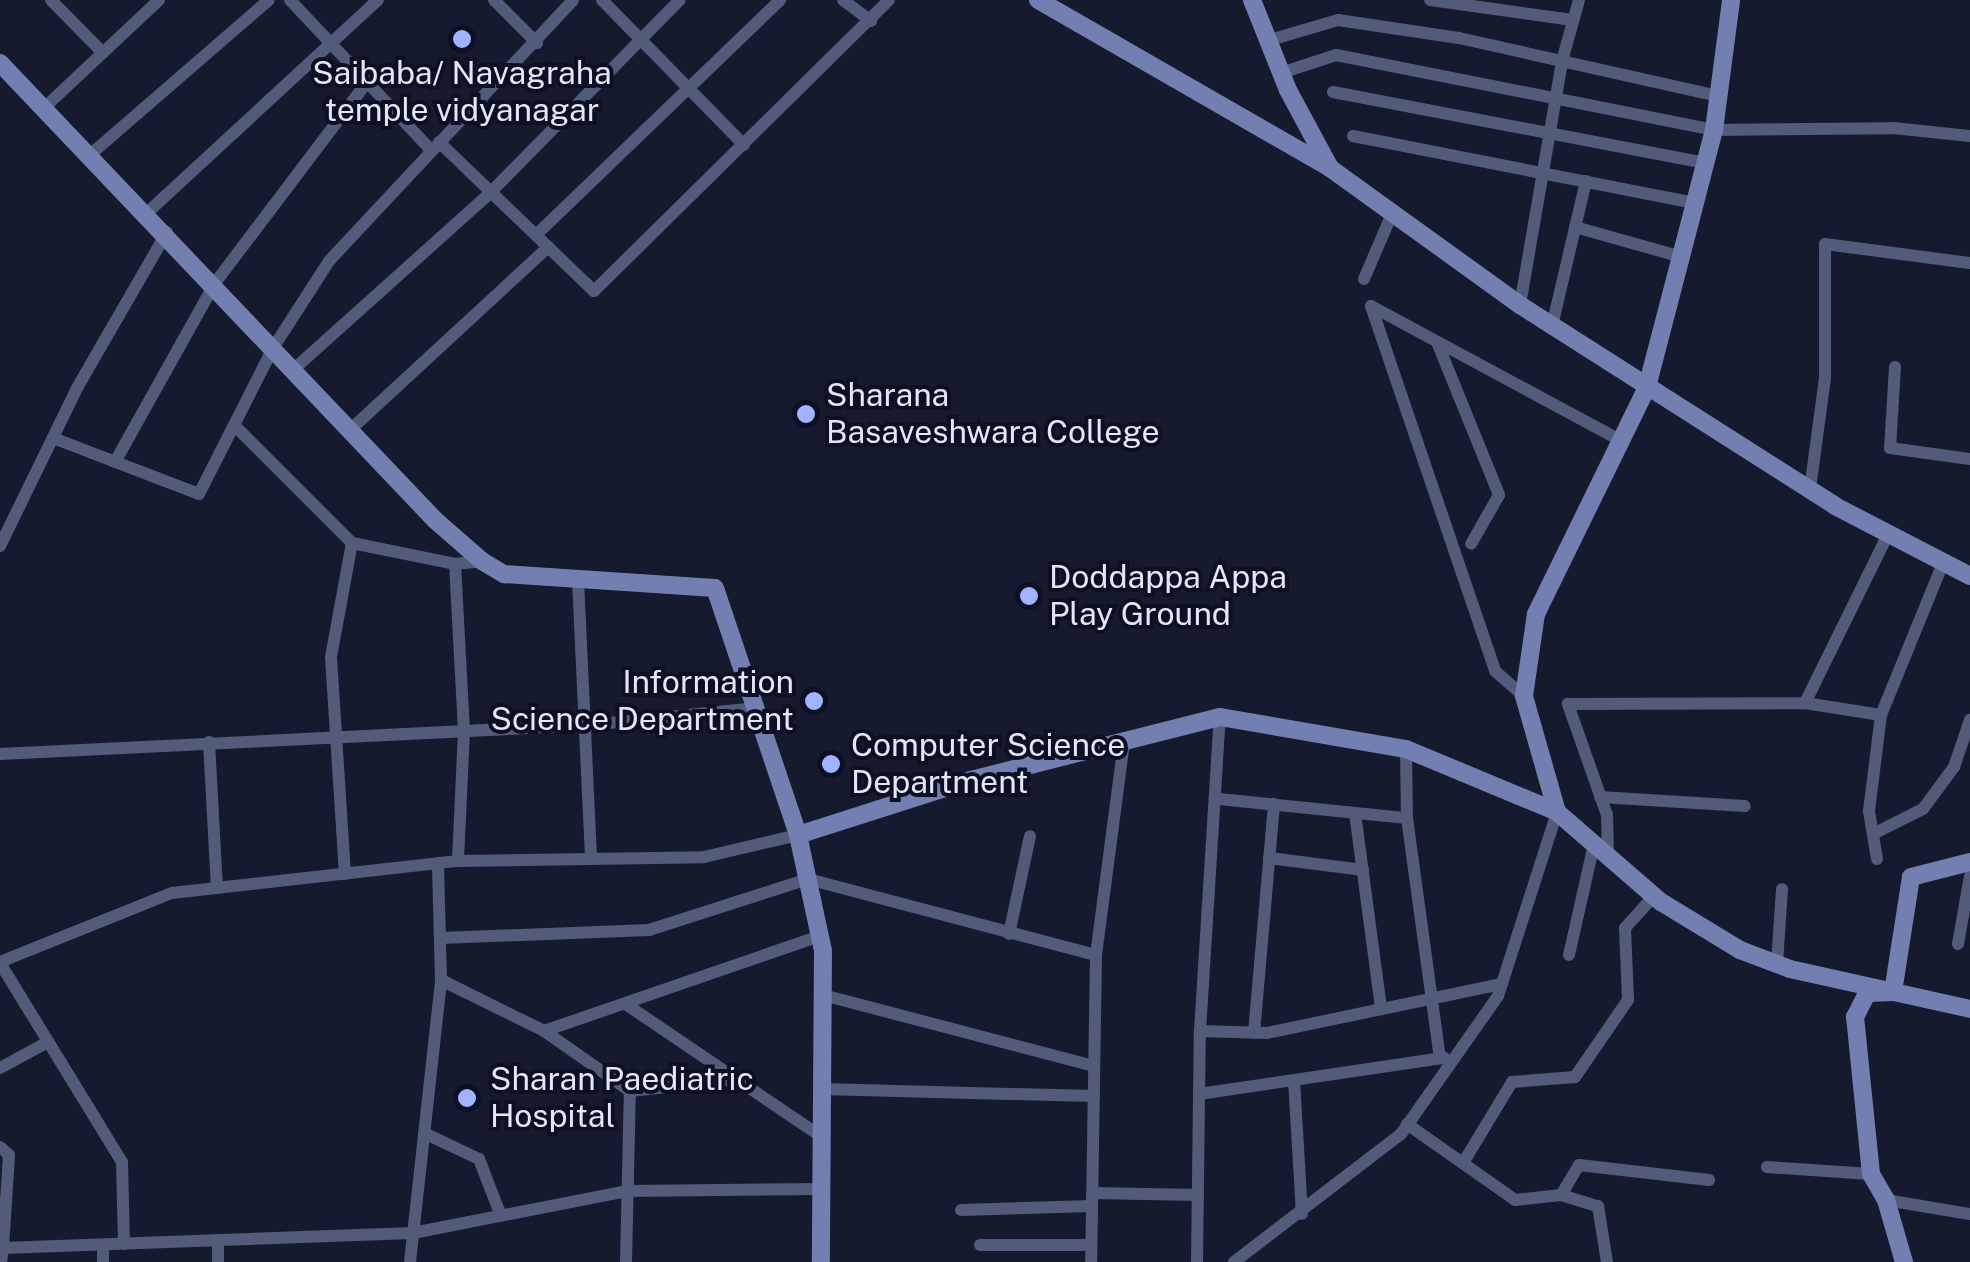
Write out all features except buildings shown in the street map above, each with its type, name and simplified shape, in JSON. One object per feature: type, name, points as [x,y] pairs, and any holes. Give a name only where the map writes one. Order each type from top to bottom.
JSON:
[{"type":"street","points":[[51,0],[103,53]]},
{"type":"street","points":[[44,108],[159,0]]},
{"type":"street","points":[[90,154],[269,0]]},
{"type":"street","points":[[290,0],[367,82],[491,192],[594,291],[888,0]]},
{"type":"street","points":[[148,212],[378,0]]},
{"type":"street","points":[[494,0],[537,42]]},
{"type":"street","points":[[52,438],[199,494],[274,348],[328,261],[537,42],[572,0]]},
{"type":"street","points":[[602,0],[744,145]]},
{"type":"street","points":[[294,369],[491,192],[680,0]]},
{"type":"street","points":[[536,236],[780,0]]},
{"type":"street","points":[[844,0],[871,21]]},
{"type":"street","points":[[1038,0],[1330,168],[1390,216],[1520,306],[1810,490],[1887,536],[1970,576]]},
{"type":"street","points":[[1252,0],[1281,73],[1330,168]]},
{"type":"street","points":[[1430,0],[1573,20]]},
{"type":"street","points":[[1520,306],[1540,172],[1562,61],[1579,0]]},
{"type":"street","points":[[1234,1262],[1302,1214],[1407,1124],[1502,984],[1557,812],[1524,696],[1536,614],[1648,387],[1714,130],[1731,0]]},
{"type":"street","points":[[1267,41],[1338,20],[1562,61],[1719,96]]},
{"type":"street","points":[[1281,73],[1336,55],[1556,94],[1714,130],[1894,128],[1970,136]]},
{"type":"street","points":[[0,63],[168,232],[350,430],[482,561],[504,574],[715,588],[798,835],[820,936],[820,1262]]},
{"type":"street","points":[[115,462],[215,283],[367,82]]},
{"type":"street","points":[[1333,92],[1705,163]]},
{"type":"street","points":[[1353,136],[1694,203]]},
{"type":"street","points":[[1552,326],[1586,181]]},
{"type":"street","points":[[1364,279],[1390,216]]},
{"type":"street","points":[[1575,227],[1682,257]]},
{"type":"street","points":[[0,546],[52,438],[168,232]]},
{"type":"street","points":[[1810,490],[1825,378],[1825,244],[1970,263]]},
{"type":"street","points":[[350,430],[548,246]]},
{"type":"street","points":[[1524,696],[1495,672],[1371,306],[1622,441]]},
{"type":"street","points":[[1437,342],[1498,495],[1471,544]]},
{"type":"street","points":[[1894,367],[1890,448],[1970,459]]},
{"type":"street","points":[[236,427],[352,542],[456,564],[482,561]]},
{"type":"street","points":[[1805,703],[1887,536]]},
{"type":"street","points":[[345,874],[332,657],[352,542]]},
{"type":"street","points":[[456,564],[464,732],[458,861]]},
{"type":"street","points":[[1877,859],[1868,811],[1881,715],[1943,564]]},
{"type":"street","points":[[578,581],[589,725],[591,859]]},
{"type":"street","points":[[1569,955],[1601,851],[1600,797],[1568,704],[1805,703],[1881,715]]},
{"type":"street","points":[[0,754],[589,725],[757,708]]},
{"type":"street","points":[[1197,1262],[1200,1031],[1219,799],[1220,717]]},
{"type":"street","points":[[124,1244],[122,1162],[0,962],[172,893],[458,861],[704,857],[798,835],[967,780],[1220,717],[1406,749],[1557,812],[1654,896],[1713,937],[1777,964],[1970,1009]]},
{"type":"street","points":[[1872,834],[1923,809],[1954,767],[1970,720]]},
{"type":"street","points":[[1090,1262],[1096,955],[1124,741]]},
{"type":"street","points":[[209,742],[216,888]]},
{"type":"street","points":[[1406,749],[1407,818],[1440,1058]]},
{"type":"street","points":[[1600,797],[1745,806]]},
{"type":"street","points":[[1219,799],[1407,818]]},
{"type":"street","points":[[1254,1033],[1274,804]]},
{"type":"street","points":[[1355,812],[1381,1009]]},
{"type":"street","points":[[1009,934],[1030,836]]},
{"type":"street","points":[[1269,858],[1362,870]]},
{"type":"street","points":[[1893,992],[1910,877],[1970,862]]},
{"type":"street","points":[[410,1262],[442,980],[438,863]]},
{"type":"street","points":[[1958,944],[1970,876]]},
{"type":"street","points":[[440,938],[649,930],[808,879],[1096,955]]},
{"type":"street","points":[[1777,964],[1782,888]]},
{"type":"street","points":[[1463,1163],[1512,1082],[1574,1077],[1628,1000],[1626,928],[1654,896]]},
{"type":"street","points":[[544,1032],[820,936]]},
{"type":"street","points":[[442,980],[544,1032],[630,1091],[732,1080]]},
{"type":"street","points":[[1200,1031],[1254,1033],[1502,984]]},
{"type":"street","points":[[1893,992],[1867,993],[1856,1017],[1871,1174],[1886,1200],[1904,1262]]},
{"type":"street","points":[[823,995],[1094,1066]]},
{"type":"street","points":[[627,1005],[732,1080],[822,1137]]},
{"type":"street","points":[[0,1068],[48,1042]]},
{"type":"street","points":[[1199,1094],[1456,1056]]},
{"type":"street","points":[[1294,1080],[1302,1214]]},
{"type":"street","points":[[822,1089],[1094,1096]]},
{"type":"street","points":[[626,1262],[630,1091]]},
{"type":"street","points":[[1407,1124],[1515,1200],[1561,1195],[1598,1206],[1607,1262]]},
{"type":"street","points":[[424,1133],[478,1160],[501,1216]]},
{"type":"street","points":[[2,1145],[2,1255],[62,1246],[413,1233],[628,1190],[822,1188]]},
{"type":"street","points":[[1561,1195],[1579,1165],[1709,1180]]},
{"type":"street","points":[[1767,1167],[1871,1174]]},
{"type":"street","points":[[960,1210],[1198,1195]]},
{"type":"street","points":[[1886,1200],[1970,1214]]},
{"type":"street","points":[[218,1240],[218,1262]]},
{"type":"street","points":[[103,1245],[103,1262]]},
{"type":"street","points":[[980,1245],[1091,1245]]},
{"type":"street","points":[[62,1246],[62,1262]]},
{"type":"place","name":"Saibaba/ Navagraha temple vidyanagar","points":[[462,39]]},
{"type":"place","name":"Sharana Basaveshwara College","points":[[806,414]]},
{"type":"place","name":"Doddappa Appa Play Ground","points":[[1029,596]]},
{"type":"place","name":"Information Science Department","points":[[814,701]]},
{"type":"place","name":"Computer Science Department","points":[[831,764]]},
{"type":"place","name":"Sharan Paediatric Hospital","points":[[467,1098]]}]
